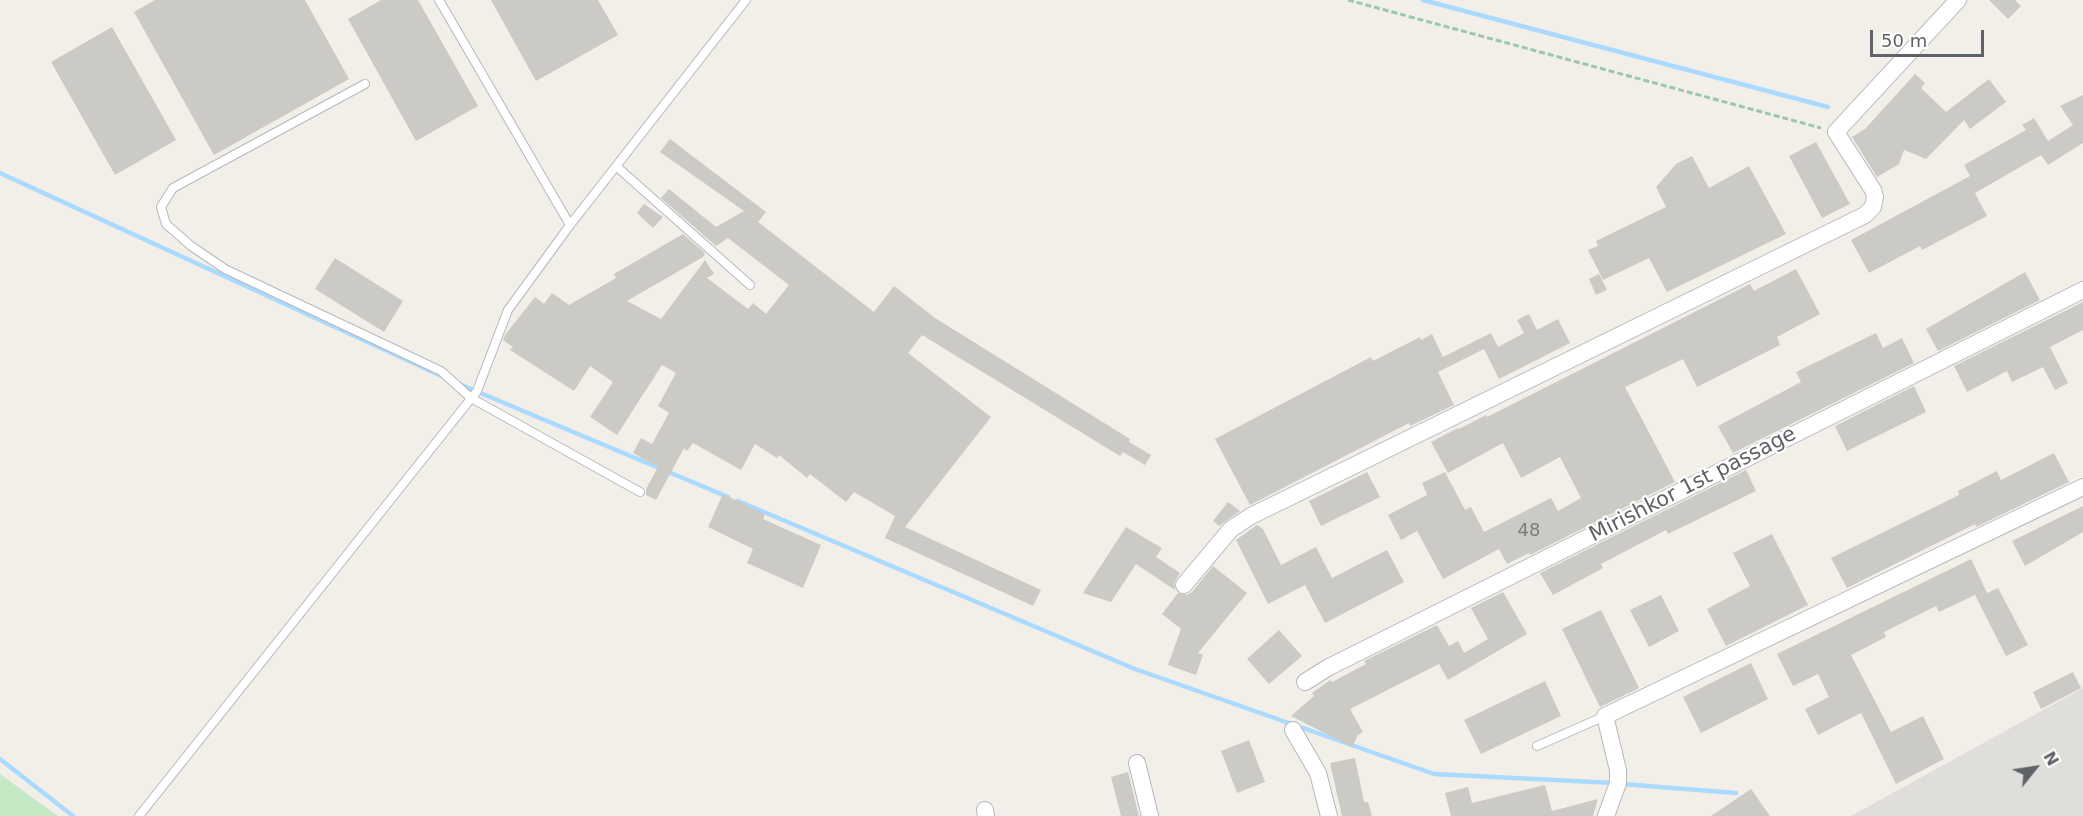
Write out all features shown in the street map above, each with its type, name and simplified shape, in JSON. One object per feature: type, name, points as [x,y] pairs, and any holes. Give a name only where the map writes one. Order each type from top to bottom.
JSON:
[{"type":"street","points":[[1184,585],[1231,529],[1251,516],[1865,215],[1873,207],[1875,197],[1873,190],[1836,132],[1958,0]]},
{"type":"street","name":"Mirishkor 1st passage","points":[[1305,682],[1339,661],[2083,290]]},
{"type":"street","points":[[1606,816],[1615,794],[1618,777],[1605,716],[2083,487]]},
{"type":"street","points":[[1293,730],[1318,773],[1329,816]]},
{"type":"street","points":[[1137,763],[1150,816]]},
{"type":"lane","points":[[439,0],[570,225]]},
{"type":"lane","points":[[139,816],[477,391],[508,310],[570,225],[746,0]]},
{"type":"lane","points":[[364,84],[173,188],[161,207],[166,224],[190,246],[225,269],[441,370],[471,398],[640,492]]},
{"type":"lane","points":[[616,166],[750,285]]},
{"type":"lane","points":[[1537,746],[1605,716]]},
{"type":"path","points":[[1348,0],[1836,132]]},
{"type":"shaded area","points":[[2083,688],[2083,816],[1851,816]]},
{"type":"green space","points":[[0,774],[58,816],[0,816]]},
{"type":"building","points":[[155,0],[305,0],[349,79],[214,155],[134,12]]},
{"type":"building","points":[[381,0],[418,0],[478,106],[416,141],[348,19]]},
{"type":"building","points":[[491,0],[598,0],[618,35],[536,81]]},
{"type":"building","points":[[1989,0],[2015,0],[2021,6],[2008,19]]},
{"type":"building","points":[[112,27],[176,140],[115,175],[51,62]]},
{"type":"building","points":[[1915,74],[1925,83],[1921,88],[1946,112],[1989,79],[2006,102],[1970,129],[1964,120],[1926,159],[1904,150],[1899,164],[1877,177],[1852,137],[1865,129]]},
{"type":"building","points":[[2083,95],[2083,143],[2048,165],[2041,155],[1975,193],[1987,216],[1922,250],[1920,246],[1869,273],[1851,240],[1970,176],[1964,165],[2026,130],[2022,125],[2034,118],[2048,141],[2073,125],[2060,106]]},
{"type":"building","points":[[670,139],[766,212],[758,222],[874,312],[894,286],[935,318],[1130,439],[1129,442],[1151,455],[1145,465],[1123,452],[1120,456],[922,335],[908,353],[991,417],[905,527],[1041,590],[1033,606],[885,538],[895,516],[854,492],[846,502],[810,474],[807,478],[779,455],[777,458],[755,444],[741,470],[693,443],[687,451],[684,448],[656,500],[646,495],[646,489],[658,467],[633,453],[641,438],[652,444],[669,413],[658,406],[676,373],[662,365],[617,435],[590,417],[613,382],[590,366],[574,391],[510,350],[513,347],[503,340],[505,335],[535,297],[544,304],[552,293],[569,305],[616,278],[614,274],[683,234],[705,253],[703,257],[627,301],[661,319],[705,260],[714,274],[707,278],[748,309],[753,303],[766,314],[789,285],[728,238],[716,246],[661,198],[669,189],[716,227],[744,211],[660,152]]},
{"type":"building","points":[[1816,142],[1850,204],[1822,218],[1789,156]]},
{"type":"building","points":[[1692,156],[1709,188],[1749,166],[1786,234],[1667,292],[1649,258],[1603,280],[1588,250],[1598,246],[1596,241],[1666,207],[1656,187],[1676,164]]},
{"type":"building","points":[[644,204],[663,217],[653,228],[637,213]]},
{"type":"building","points":[[335,258],[403,301],[384,332],[315,289]]},
{"type":"building","points":[[1796,269],[1820,314],[1777,337],[1780,345],[1697,387],[1683,359],[1625,387],[1675,482],[1530,555],[1529,553],[1507,564],[1499,549],[1443,579],[1417,531],[1401,540],[1388,515],[1427,495],[1422,483],[1445,472],[1465,510],[1471,507],[1484,532],[1551,498],[1558,511],[1581,498],[1560,457],[1521,478],[1503,443],[1448,473],[1431,442],[1486,415],[1487,417],[1750,284],[1754,291]]},
{"type":"building","points":[[2025,272],[2040,300],[1938,351],[1926,329]]},
{"type":"building","points":[[1599,274],[1607,290],[1596,295],[1589,279]]},
{"type":"building","points":[[2083,302],[2083,330],[2050,347],[2068,383],[2055,390],[2043,367],[2012,382],[2007,371],[1967,392],[1954,366]]},
{"type":"building","points":[[1529,314],[1537,330],[1558,319],[1570,343],[1499,379],[1484,349],[1438,372],[1454,405],[1410,426],[1409,423],[1250,505],[1215,439],[1371,357],[1373,361],[1420,337],[1421,340],[1432,334],[1443,357],[1491,333],[1498,347],[1524,333],[1517,320]]},
{"type":"building","points":[[1876,333],[1883,348],[1902,338],[1914,363],[1733,453],[1718,426],[1801,382],[1796,372]]},
{"type":"building","points":[[1914,386],[1926,412],[1847,451],[1835,426]]},
{"type":"building","points":[[2054,453],[2069,482],[1976,527],[1975,524],[1847,588],[1831,558],[1959,495],[1958,491],[1997,471],[2001,480]]},
{"type":"building","points":[[1746,470],[1756,491],[1668,534],[1666,530],[1601,564],[1603,568],[1553,595],[1540,573]]},
{"type":"building","points":[[1367,472],[1380,497],[1321,526],[1309,501]]},
{"type":"building","points":[[723,494],[765,514],[763,519],[821,545],[803,588],[747,563],[753,549],[708,527]]},
{"type":"building","points":[[1228,502],[1240,511],[1219,526],[1213,521]]},
{"type":"building","points":[[2083,506],[2083,532],[2025,566],[2012,541]]},
{"type":"building","points":[[1257,525],[1263,529],[1281,565],[1316,547],[1332,578],[1387,550],[1404,582],[1325,623],[1305,585],[1268,604],[1236,540]]},
{"type":"building","points":[[1126,527],[1162,548],[1156,557],[1180,573],[1174,583],[1175,590],[1136,564],[1111,602],[1083,593]]},
{"type":"building","points":[[1772,534],[1808,605],[1726,646],[1707,609],[1750,586],[1733,553]]},
{"type":"building","points":[[1971,559],[1987,593],[1998,588],[2028,645],[2006,656],[1975,595],[1939,612],[1936,606],[1884,632],[1886,637],[1851,655],[1891,732],[1923,716],[1944,759],[1896,784],[1861,713],[1818,735],[1805,709],[1829,697],[1818,674],[1793,686],[1777,654]]},
{"type":"building","points":[[1213,566],[1247,593],[1198,653],[1203,655],[1196,675],[1168,665],[1181,629],[1162,614],[1178,593],[1187,595],[1192,592]]},
{"type":"building","points":[[1503,592],[1527,634],[1448,680],[1439,664],[1350,709],[1363,732],[1358,735],[1352,747],[1291,716],[1314,696],[1312,693],[1330,680],[1332,682],[1366,664],[1364,661],[1437,625],[1449,646],[1458,641],[1464,653],[1488,639],[1471,608]]},
{"type":"building","points":[[1661,595],[1679,631],[1649,647],[1630,610]]},
{"type":"building","points":[[1601,610],[1639,688],[1600,707],[1562,629]]},
{"type":"building","points":[[1279,630],[1302,656],[1269,684],[1247,659]]},
{"type":"building","points":[[1751,663],[1768,699],[1701,733],[1683,697]]},
{"type":"building","points":[[2073,672],[2081,688],[2041,709],[2033,692]]},
{"type":"building","points":[[1545,681],[1561,716],[1481,754],[1464,720]]},
{"type":"building","points":[[1249,740],[1265,782],[1237,793],[1221,751]]},
{"type":"building","points":[[1355,758],[1364,802],[1368,802],[1372,816],[1342,816],[1330,763]]},
{"type":"building","points":[[1128,772],[1139,816],[1121,816],[1111,777]]},
{"type":"building","points":[[1545,785],[1552,811],[1598,799],[1593,816],[1451,816],[1445,793],[1468,787],[1472,803]]},
{"type":"building","points":[[1751,789],[1770,816],[1711,816]]},
{"type":"waterway","points":[[1423,0],[1828,107]]},
{"type":"waterway","points":[[0,173],[446,378]]},
{"type":"waterway","points":[[459,384],[728,497]]},
{"type":"waterway","points":[[738,501],[1135,669],[1434,774],[1614,783]]},
{"type":"waterway","points":[[0,759],[73,816]]},
{"type":"waterway","points":[[1622,784],[1736,793]]}]
